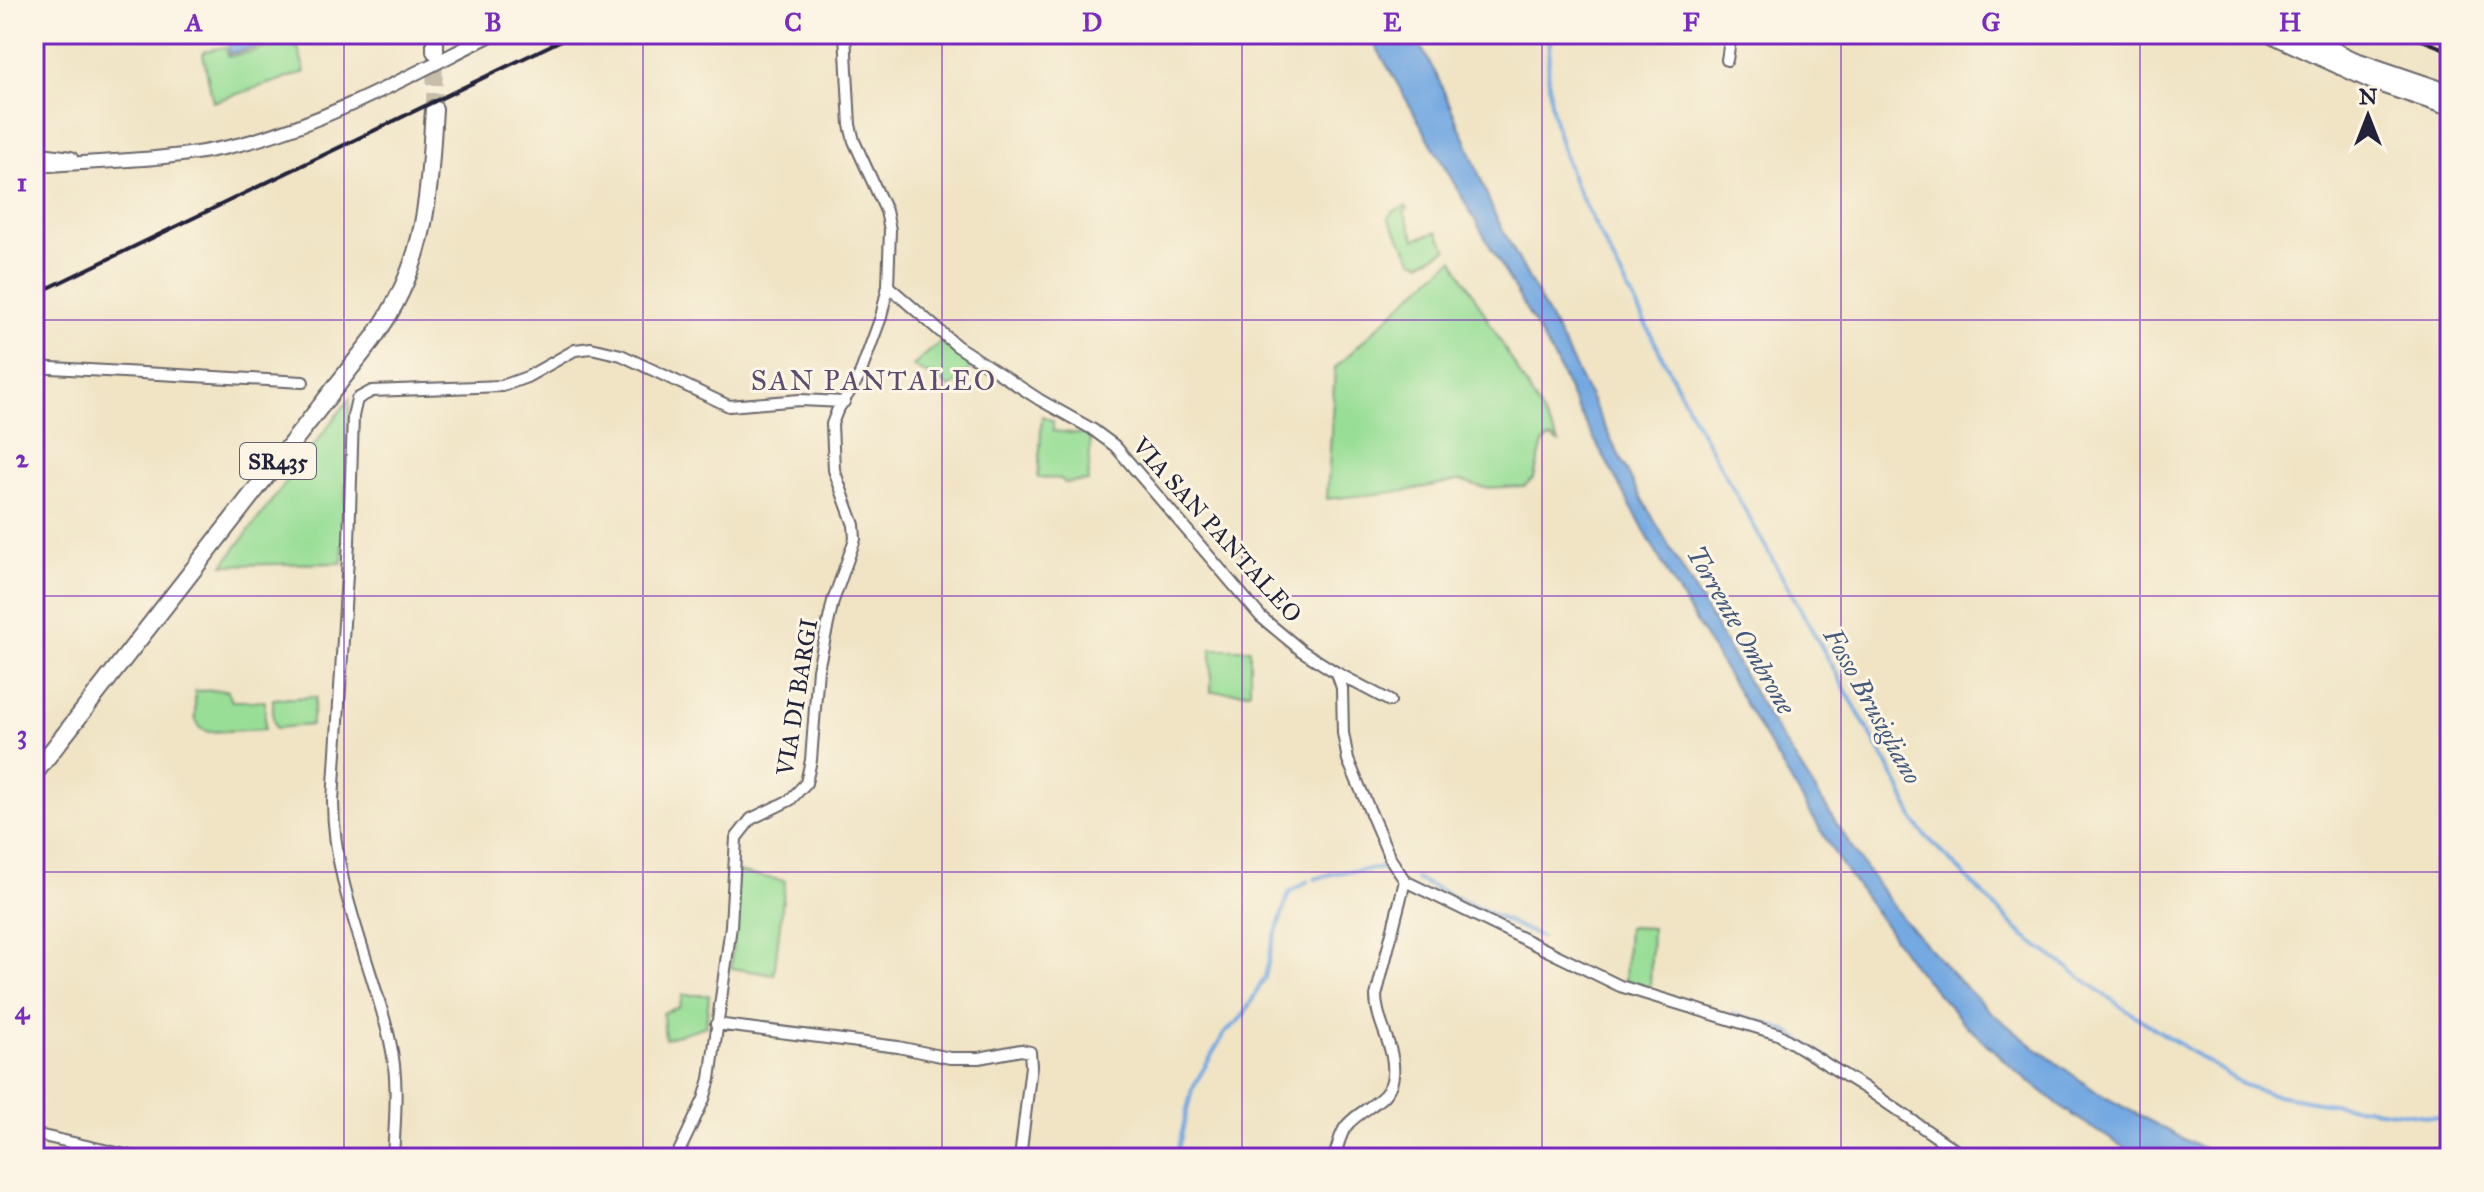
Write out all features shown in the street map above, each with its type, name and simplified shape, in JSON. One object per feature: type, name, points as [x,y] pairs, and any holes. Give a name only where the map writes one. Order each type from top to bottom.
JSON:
[{"type":"main road","points":[[2271,34],[2375,82],[2450,107]]},
{"type":"main road","points":[[2299,34],[2353,60],[2445,91]]},
{"type":"main road","name":"SR435","points":[[34,774],[373,339],[396,305],[416,257],[424,226],[434,109]]},
{"type":"street","points":[[34,166],[185,154],[285,131],[349,105],[493,34]]},
{"type":"street","name":"VIA DI BARGI","points":[[676,1158],[707,1089],[732,918],[736,838],[743,826],[757,814],[795,797],[806,783],[810,770],[818,669],[833,601],[855,539],[854,525],[834,470],[832,424],[863,367],[881,317],[888,286],[890,224],[850,125],[845,34]]},
{"type":"street","points":[[1727,60],[1731,34]]},
{"type":"street","points":[[34,153],[98,161]]},
{"type":"street","name":"VIA SAN PANTALEO","points":[[888,286],[957,346],[1115,446],[1261,617],[1302,651],[1390,701]]},
{"type":"street","points":[[393,1158],[397,1091],[392,1050],[339,869],[333,831],[353,416],[357,399],[368,392],[502,386],[527,377],[575,350],[591,348],[621,355],[729,406],[800,400],[844,402]]},
{"type":"street","points":[[34,367],[303,382]]},
{"type":"street","points":[[1337,673],[1342,688],[1343,733],[1348,760],[1390,858],[1405,881],[1620,986],[1778,1034],[1865,1088],[1967,1158]]},
{"type":"street","points":[[1334,1158],[1348,1124],[1377,1103],[1392,1080],[1393,1061],[1376,996],[1405,881]]},
{"type":"street","points":[[716,1024],[898,1047],[950,1058],[979,1058],[1021,1050],[1030,1052],[1020,1158]]},
{"type":"street","points":[[34,1134],[139,1158]]},
{"type":"green space","points":[[273,34],[294,34],[305,72],[213,102],[203,54],[205,51],[225,47],[228,57],[275,46]]},
{"type":"green space","points":[[1406,206],[1408,209],[1404,212],[1415,239],[1437,232],[1447,249],[1421,263],[1413,260],[1388,218],[1392,212]]},
{"type":"green space","points":[[1453,259],[1559,442],[1550,438],[1543,443],[1534,478],[1524,486],[1484,488],[1460,480],[1405,491],[1327,499],[1335,368]]},
{"type":"green space","points":[[940,342],[975,364],[951,388],[913,366]]},
{"type":"green space","points":[[350,398],[342,563],[223,565]]},
{"type":"green space","points":[[1042,416],[1053,421],[1053,431],[1091,435],[1088,481],[1065,483],[1061,479],[1038,478]]},
{"type":"green space","points":[[1211,649],[1250,649],[1250,692],[1211,692]]},
{"type":"green space","points":[[227,690],[232,701],[265,701],[265,729],[209,732],[200,728],[195,718],[195,691]]},
{"type":"green space","points":[[316,697],[311,725],[276,728],[273,699]]},
{"type":"green space","points":[[737,872],[785,881],[774,975],[731,968]]},
{"type":"green space","points":[[1628,927],[1652,928],[1650,988],[1625,980]]},
{"type":"green space","points":[[683,995],[709,995],[706,1026],[665,1039],[663,1013],[679,1007]]},
{"type":"water","points":[[227,34],[270,34],[273,43],[229,54]]},
{"type":"water","points":[[1369,34],[1414,34],[1466,141],[1494,213],[1635,487],[1770,720],[1866,869],[1903,919],[1961,983],[2033,1046],[2101,1095],[2195,1145],[2231,1158],[2141,1158],[2072,1115],[2016,1071],[1966,1025],[1915,968],[1839,861],[1675,587],[1574,402],[1556,362]]},
{"type":"waterway","name":"Fosso Brusigliano","points":[[1551,34],[1548,73],[1552,111],[1575,185],[1694,419],[1922,832],[2025,937],[2129,1012],[2244,1085],[2271,1094],[2324,1103],[2450,1119]]},
{"type":"waterway","points":[[1315,879],[1334,873],[1385,868]]},
{"type":"waterway","points":[[1416,879],[1541,937]]},
{"type":"waterway","points":[[1176,1158],[1192,1089],[1224,1034],[1243,1016],[1265,977],[1289,893],[1308,881]]},
{"type":"waterway","points":[[1733,1014],[1788,1032],[1857,1077]]},
{"type":"tunnel","points":[[434,109],[435,51]]},
{"type":"railway","points":[[34,295],[574,34]]},
{"type":"railway","points":[[2406,34],[2450,51]]},
{"type":"district","name":"SAN PANTALEO","points":[[874,380]]},
{"type":"water label","name":"Torrente Ombrone","points":[[1741,630]]}]
